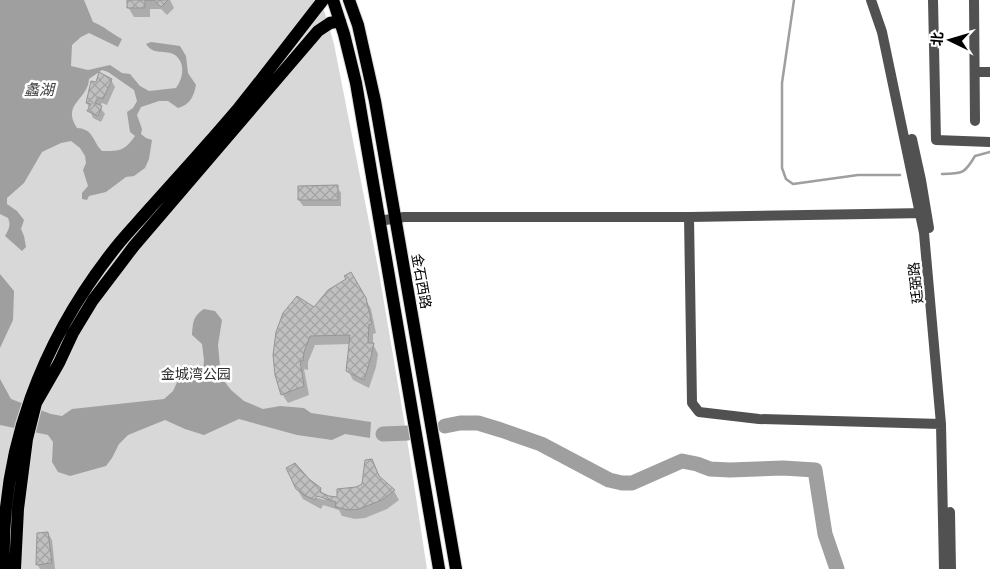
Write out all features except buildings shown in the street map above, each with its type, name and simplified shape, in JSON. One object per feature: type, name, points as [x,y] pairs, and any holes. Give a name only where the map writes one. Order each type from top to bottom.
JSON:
[{"type":"main road","points":[[4,569],[4,526],[7,492],[33,402],[50,352],[69,315],[91,280],[117,245],[236,111],[323,0]]},
{"type":"main road","points":[[333,0],[356,83],[439,569]]},
{"type":"main road","name":"金石西路","points":[[349,0],[366,56],[396,218],[456,569]]},
{"type":"main road","points":[[33,402],[59,363],[73,333],[93,300],[134,246],[318,31],[330,23],[340,21]]},
{"type":"main road","points":[[15,569],[23,437]]},
{"type":"street","name":"廷弼路","points":[[871,0],[882,32],[924,213],[941,424],[944,569]]},
{"type":"street","name":"廷弼路","points":[[878,0],[887,27],[924,213],[946,397],[951,569]]},
{"type":"street","points":[[933,0],[936,140],[990,142]]},
{"type":"street","points":[[974,0],[975,121]]},
{"type":"street","points":[[975,72],[990,72]]},
{"type":"street","points":[[379,221],[404,217],[689,217],[924,213]]},
{"type":"street","points":[[689,217],[692,403],[699,412],[759,419],[941,424]]},
{"type":"green space","name":"金城湾公园","points":[[0,0],[321,0],[334,44],[379,273],[427,569],[0,569]]},
{"type":"water","name":"蠡湖","points":[[0,0],[84,0],[93,22],[122,39],[118,47],[89,33],[81,37],[72,45],[71,66],[88,70],[110,65],[122,73],[130,74],[140,86],[149,91],[176,88],[182,76],[182,67],[181,62],[175,55],[152,50],[146,44],[151,42],[180,46],[186,56],[188,73],[196,85],[193,96],[182,107],[178,108],[168,101],[159,101],[141,107],[137,115],[142,129],[141,134],[152,140],[149,159],[145,168],[134,176],[126,177],[106,192],[89,196],[87,200],[82,199],[82,193],[88,186],[83,170],[86,163],[85,156],[80,148],[71,141],[61,143],[42,152],[24,183],[7,198],[7,204],[17,211],[24,220],[21,229],[26,247],[22,251],[5,236],[9,227],[9,220],[0,214]],"holes":[[[102,70],[134,90],[137,101],[133,108],[127,112],[130,132],[135,136],[128,145],[114,151],[102,151],[90,133],[77,128],[72,113],[88,86],[89,79]]]},
{"type":"water","points":[[0,274],[14,291],[13,320],[0,348]]},
{"type":"water","points":[[204,309],[215,311],[222,320],[218,345],[221,377],[231,390],[244,401],[263,409],[280,406],[304,408],[311,413],[371,422],[370,438],[345,434],[332,440],[297,435],[239,419],[204,435],[165,420],[128,435],[119,444],[106,466],[70,476],[58,472],[52,462],[53,442],[48,435],[0,425],[0,379],[11,399],[51,414],[62,416],[72,409],[164,399],[173,391],[179,378],[203,371],[202,344],[192,335],[194,320]]},
{"type":"waterway","points":[[794,0],[782,83],[782,168],[786,179],[793,184],[858,175],[900,175]]},
{"type":"waterway","points":[[942,174],[959,173],[969,166],[975,156],[990,152]]},
{"type":"waterway","points":[[445,426],[460,423],[478,423],[501,430],[541,444],[609,480],[622,483],[632,483],[682,461],[710,469],[783,468],[815,470],[825,534],[837,569]]},
{"type":"waterway","points":[[383,434],[408,433]]}]
